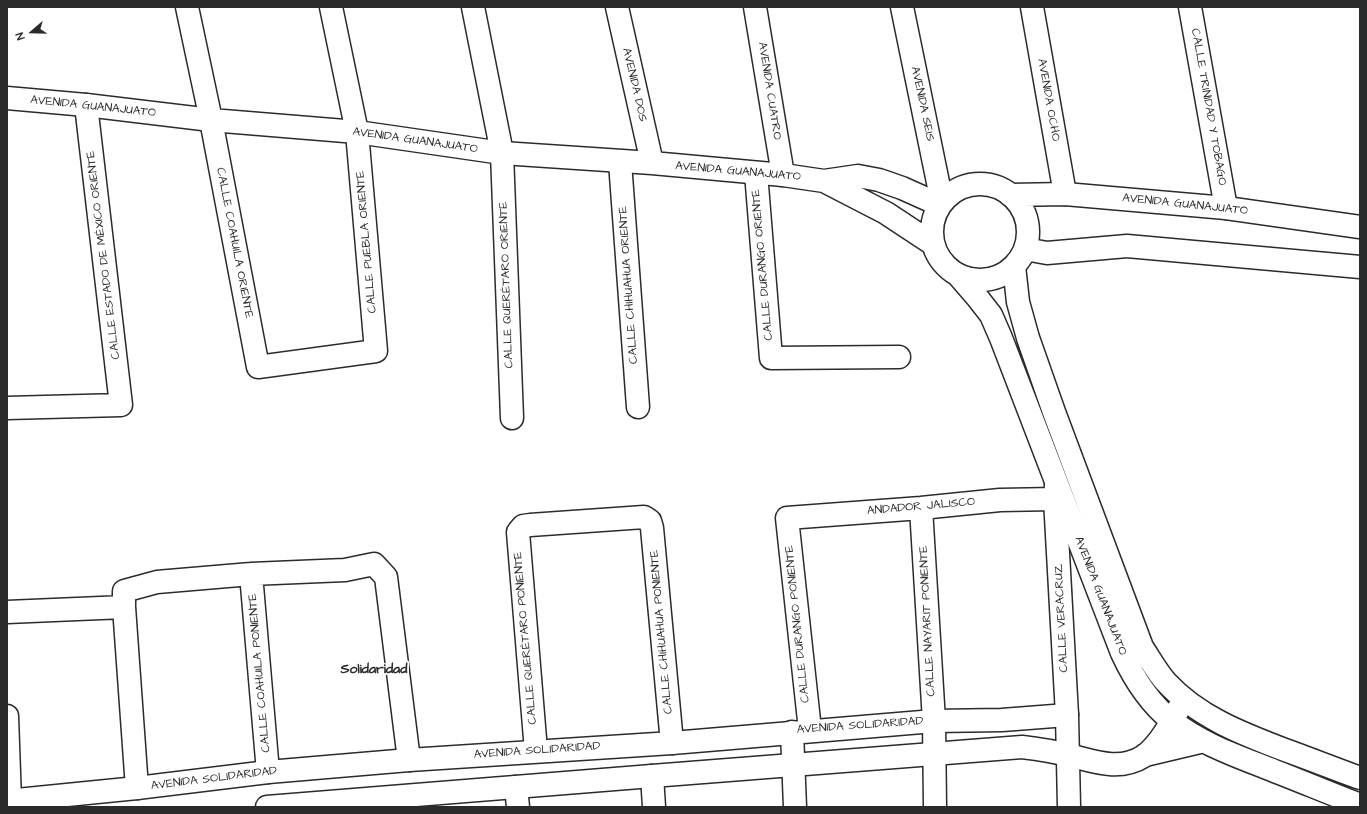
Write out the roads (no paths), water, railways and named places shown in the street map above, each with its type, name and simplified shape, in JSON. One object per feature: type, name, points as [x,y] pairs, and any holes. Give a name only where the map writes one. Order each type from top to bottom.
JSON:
[{"type":"street","name":"CALLE COAHUILA ORIENTE","points":[[187,7],[211,120],[258,367],[376,351]]},
{"type":"street","name":"CALLE PUEBLA ORIENTE","points":[[331,7],[358,132],[376,351]]},
{"type":"street","name":"CALLE QUERÉTARO ORIENTE","points":[[473,7],[502,152],[512,418]]},
{"type":"street","name":"AVENIDA DOS","points":[[617,7],[652,163]]},
{"type":"street","name":"AVENIDA CUATRO","points":[[755,7],[783,175]]},
{"type":"street","name":"AVENIDA SEIS","points":[[902,7],[941,204]]},
{"type":"street","name":"AVENIDA OCHO","points":[[1032,7],[1065,194]]},
{"type":"street","name":"CALLE TRINIDAD Y TOBAGO","points":[[1190,7],[1226,208]]},
{"type":"street","name":"AVENIDA GUANAJUATO","points":[[7,98],[86,105],[211,120],[358,132],[502,152],[620,162],[652,163],[824,180],[858,176],[879,180],[941,204]]},
{"type":"street","name":"CALLE ESTADO DE MÉXICO ORIENTE","points":[[7,408],[121,405],[86,105]]},
{"type":"street","name":"CALLE CHIHUAHUA ORIENTE","points":[[620,162],[638,407]]},
{"type":"street","name":"CALLE DURANGO ORIENTE","points":[[756,173],[771,358],[899,357]]},
{"type":"street","name":"AVENIDA GUANAJUATO","points":[[824,180],[886,213],[933,244]]},
{"type":"street","points":[[975,184],[993,186],[1010,195],[1022,210],[1028,230],[1019,258],[1007,272],[988,280],[972,280],[949,270],[936,254],[931,228],[933,220],[941,204],[956,190],[975,184]]},
{"type":"street","name":"AVENIDA GUANAJUATO","points":[[1010,195],[1065,194],[1226,208],[1360,227]]},
{"type":"street","points":[[1019,258],[1048,253],[1126,246],[1360,267]]},
{"type":"street","name":"AVENIDA GUANAJUATO","points":[[1019,258],[1018,302],[1028,338],[1054,412],[1142,647],[1154,666],[1167,683],[1184,699],[1203,713],[1225,725],[1259,740],[1360,778]]},
{"type":"street","name":"AVENIDA GUANAJUATO","points":[[958,275],[990,315],[1001,338],[1055,490],[1122,653],[1140,686],[1154,704],[1172,721],[1204,741],[1229,753],[1360,805]]},
{"type":"street","name":"ANDADOR JALISCO","points":[[787,518],[921,508],[1000,500],[1055,490]]},
{"type":"street","name":"CALLE VERACRUZ","points":[[1055,490],[1067,715],[1069,807]]},
{"type":"street","name":"CALLE NAYARIT PONIENTE","points":[[921,508],[934,721],[935,807]]},
{"type":"street","name":"CALLE QUERÉTARO PONIENTE","points":[[536,751],[518,532],[523,526],[644,517],[650,521]]},
{"type":"street","name":"CALLE DURANGO PONIENTE","points":[[787,518],[801,731],[792,765]]},
{"type":"street","name":"CALLE CHIHUAHUA PONIENTE","points":[[650,521],[652,528],[672,743]]},
{"type":"street","points":[[137,788],[124,591],[157,582],[251,574],[345,570],[374,564],[386,577],[409,760]]},
{"type":"street","name":"CALLE COAHUILA PONIENTE","points":[[251,574],[268,772]]},
{"type":"street","points":[[7,612],[124,607]]},
{"type":"street","points":[[1145,756],[1159,741],[1184,699]]},
{"type":"street","name":"AVENIDA SOLIDARIDAD","points":[[9,801],[70,801],[137,788],[268,772],[409,760],[672,743],[934,721],[1002,720],[1067,715]]},
{"type":"street","points":[[7,716],[9,801]]},
{"type":"street","points":[[274,807],[517,797],[602,780],[1022,747],[1044,749],[1103,764],[1116,765],[1132,762],[1145,756],[1204,741]]},
{"type":"street","points":[[599,747],[602,780]]},
{"type":"street","points":[[792,765],[795,807]]},
{"type":"street","points":[[652,776],[654,807]]},
{"type":"district","name":"Solidaridad","points":[[374,670]]}]
